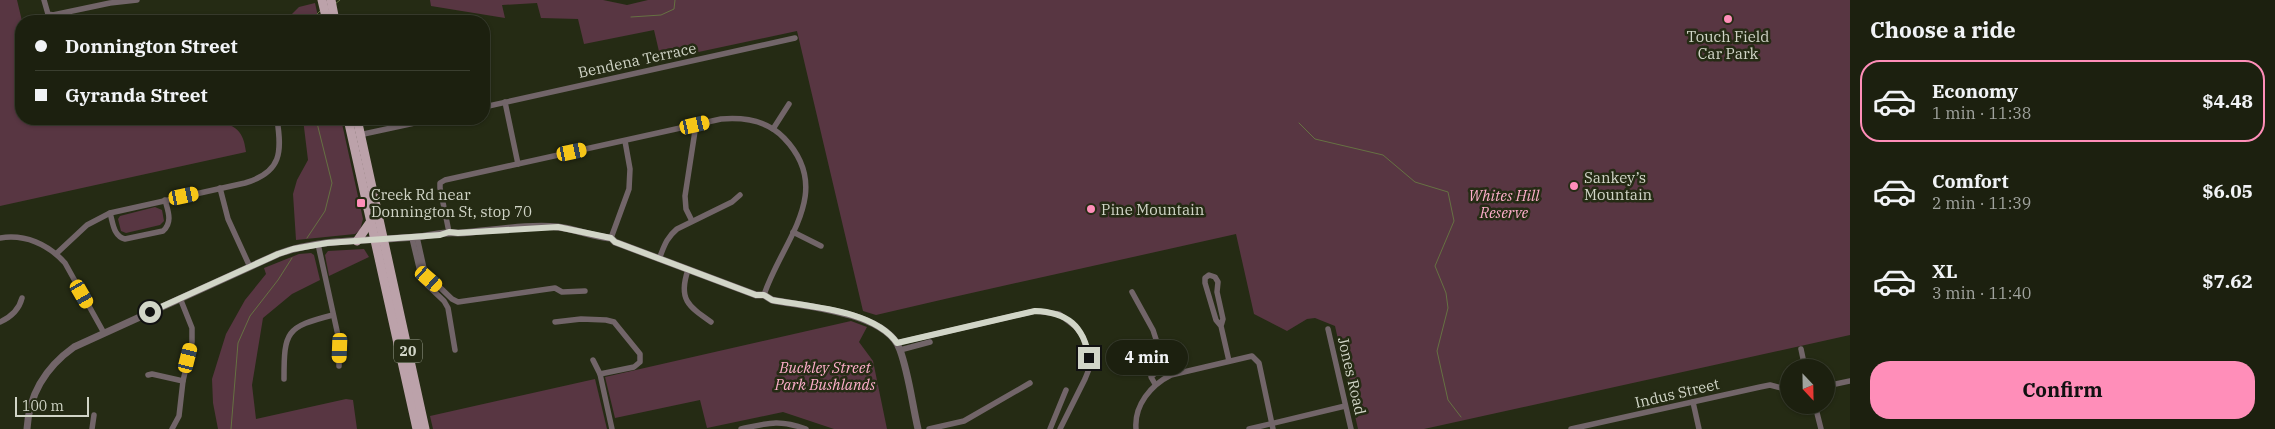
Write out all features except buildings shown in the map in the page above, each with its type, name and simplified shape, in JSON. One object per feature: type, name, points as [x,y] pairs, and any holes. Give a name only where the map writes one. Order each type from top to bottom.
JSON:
[{"type":"main road","points":[[325,1],[329,15]]},
{"type":"main road","name":"20","points":[[351,125],[356,136],[379,240],[417,429]]},
{"type":"main road","name":"20","points":[[357,125],[356,136],[371,221],[379,240],[425,429]]},
{"type":"main road","points":[[358,242],[371,221]]},
{"type":"street","points":[[44,0],[48,14],[53,15],[110,3],[138,0]]},
{"type":"street","name":"Bendena Terrace","points":[[490,106],[795,38]]},
{"type":"street","points":[[505,102],[518,164]]},
{"type":"street","points":[[773,129],[790,104]]},
{"type":"street","points":[[449,232],[440,183],[721,119],[739,118],[760,122],[782,136],[798,155],[806,180],[804,208],[764,295]]},
{"type":"street","points":[[56,253],[87,225],[110,213],[256,179],[273,166],[278,157],[281,145],[278,125]]},
{"type":"street","points":[[356,136],[406,125]]},
{"type":"street","points":[[692,221],[686,209],[685,196],[696,131],[695,125]]},
{"type":"street","points":[[611,238],[630,189],[630,169],[625,141]]},
{"type":"street","points":[[220,188],[228,219],[250,267]]},
{"type":"street","points":[[659,259],[666,240],[670,235],[692,221],[732,202],[740,195]]},
{"type":"street","points":[[110,213],[116,234],[120,238],[125,239],[163,230],[168,226],[170,221],[165,200]]},
{"type":"street","points":[[28,429],[32,400],[42,379],[51,366],[74,347],[286,251],[318,244],[414,238],[449,232],[558,227],[611,238],[615,242],[659,259],[756,295],[764,295],[772,300],[868,320],[889,333],[899,346],[918,429]]},
{"type":"street","points":[[793,232],[821,246]]},
{"type":"street","points":[[0,238],[10,236],[28,239],[43,244],[56,253],[65,263],[104,332]]},
{"type":"street","points":[[414,238],[425,285],[444,301],[448,308],[455,350]]},
{"type":"street","points":[[318,244],[339,340],[339,366]]},
{"type":"street","points":[[688,270],[683,285],[685,296],[694,310],[711,322]]},
{"type":"street","points":[[422,274],[458,302],[555,288],[562,292],[585,291]]},
{"type":"street","points":[[1221,326],[1223,319],[1217,292],[1218,282],[1215,277],[1209,276],[1205,278],[1204,283],[1216,320],[1221,326],[1229,361]]},
{"type":"street","points":[[1132,292],[1152,330],[1163,360],[1162,366],[1151,377],[1156,384]]},
{"type":"street","points":[[0,322],[12,314],[20,305],[22,298]]},
{"type":"street","points":[[172,429],[179,416],[183,381],[193,335],[190,319],[180,298]]},
{"type":"street","points":[[899,346],[1035,311],[1059,314],[1076,327],[1083,337],[1089,358],[1089,369],[1085,379],[1060,429]]},
{"type":"street","points":[[284,379],[284,349],[290,334],[295,328],[304,323],[333,315]]},
{"type":"street","points":[[554,322],[606,320],[619,326],[640,354],[640,362],[634,367],[600,374]]},
{"type":"street","name":"Jones Road","points":[[1328,329],[1351,429]]},
{"type":"street","points":[[899,346],[930,342]]},
{"type":"street","points":[[1801,349],[1803,359]]},
{"type":"street","points":[[1136,429],[1138,411],[1156,384],[1171,375],[1252,356],[1256,358],[1273,426]]},
{"type":"street","points":[[594,360],[600,374],[612,429]]},
{"type":"street","points":[[148,375],[152,374],[183,381]]},
{"type":"street","points":[[1835,384],[1850,381]]},
{"type":"street","points":[[929,429],[964,421],[1030,383]]},
{"type":"street","name":"Indus Street","points":[[1571,429],[1770,385],[1780,388]]},
{"type":"street","points":[[1050,429],[1066,390]]},
{"type":"street","points":[[1693,402],[1699,429]]},
{"type":"street","points":[[1250,429],[1273,426],[1345,406]]},
{"type":"street","points":[[92,429],[94,414]]},
{"type":"street","points":[[1817,414],[1821,429]]},
{"type":"street","points":[[776,422],[776,429]]},
{"type":"street","points":[[741,429],[776,422],[790,423],[806,429]]},
{"type":"green space","points":[[0,0],[17,0],[21,15],[15,15],[15,125],[230,125],[239,132],[244,143],[246,152],[0,206]]},
{"type":"green space","name":"Whites Hill Reserve","points":[[430,0],[603,0],[627,5],[648,0],[1850,0],[1850,335],[1424,429],[1358,429],[1335,326],[1315,318],[1307,319],[1287,331],[1254,314],[1236,234],[876,315],[863,311],[797,31],[661,60],[654,30],[584,44],[578,19],[541,18],[537,3],[502,5],[505,18],[431,6]]},
{"type":"green space","points":[[315,3],[318,15],[291,15],[299,7]]},
{"type":"green space","points":[[304,125],[342,125],[363,219],[360,230],[355,234],[296,240],[293,194],[297,180],[308,160]]},
{"type":"green space","points":[[155,207],[162,210],[164,221],[160,225],[126,233],[121,231],[118,219],[120,216]]},
{"type":"green space","points":[[364,249],[369,257],[329,276],[325,255],[328,251]]},
{"type":"green space","points":[[311,253],[314,255],[320,280],[292,294],[263,318],[252,385],[256,419],[346,399],[353,400],[357,429],[218,429],[213,403],[212,379],[226,334],[245,300],[266,274],[264,268],[299,254]]},
{"type":"green space","name":"Buckley Street Park Bushlands","points":[[851,321],[867,327],[859,342],[873,361],[887,429],[834,429],[783,412],[707,428],[700,400],[615,418],[605,377]]},
{"type":"green space","points":[[595,379],[607,429],[433,429],[430,416]]},
{"type":"waterway","points":[[335,4],[340,0]]},
{"type":"waterway","points":[[631,17],[661,15],[674,9],[675,0]]},
{"type":"waterway","points":[[316,15],[320,11]]},
{"type":"waterway","points":[[1299,123],[1315,139],[1383,155],[1415,182],[1448,192],[1454,221],[1435,266],[1446,293],[1448,308],[1437,351],[1448,400],[1461,417]]},
{"type":"waterway","points":[[307,238],[325,211],[332,183],[318,125]]},
{"type":"waterway","points":[[231,429],[238,343],[250,316],[278,280],[292,258]]},
{"type":"place","name":"Touch Field Car Park","points":[[1728,19]]},
{"type":"place","name":"Sankey’s Mountain","points":[[1574,186]]},
{"type":"place","name":"Creek Rd near Donnington St, stop 70","points":[[361,203]]},
{"type":"place","name":"Pine Mountain","points":[[1091,209]]},
{"type":"route","points":[[150,312],[293,249],[327,243],[440,235],[449,232],[558,227],[611,238],[615,242],[659,259],[756,295],[764,295],[772,300],[857,316],[879,325],[897,343],[1035,311],[1048,311],[1067,318],[1076,327],[1083,337],[1088,349],[1089,358]]}]
